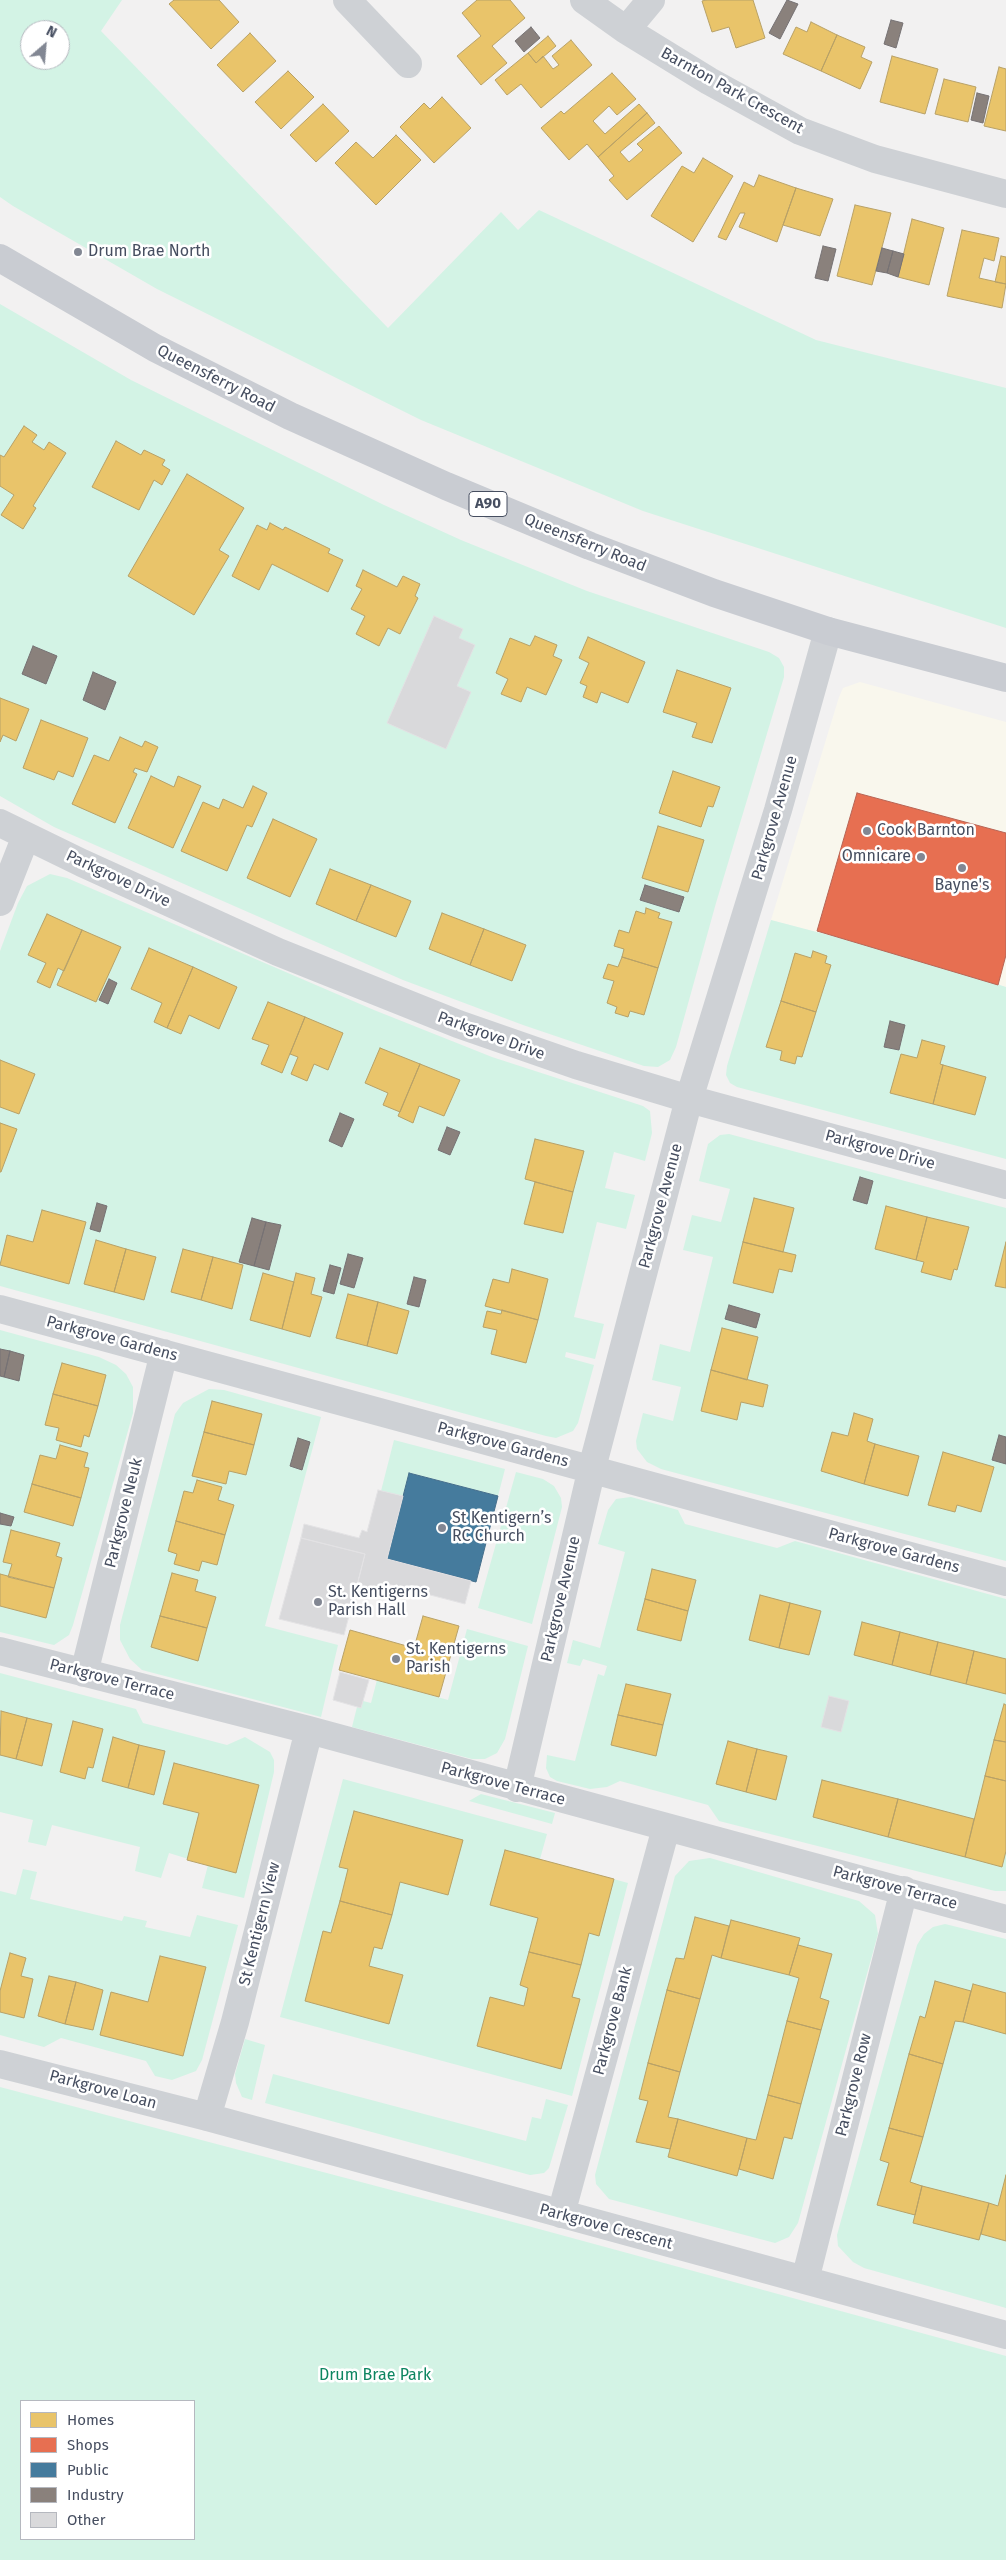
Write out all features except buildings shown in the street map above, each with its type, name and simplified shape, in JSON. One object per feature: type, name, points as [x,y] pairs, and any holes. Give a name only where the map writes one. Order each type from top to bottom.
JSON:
[{"type":"main road","name":"Queensferry Road","points":[[0,258],[155,348],[290,416],[446,486],[590,546],[714,593],[828,631],[1006,678]]},
{"type":"street","points":[[347,0],[408,64]]},
{"type":"street","name":"Barnton Park Crescent","points":[[584,0],[626,30],[709,80],[800,131],[875,159],[1006,194]]},
{"type":"street","points":[[626,30],[650,0]]},
{"type":"street","name":"Parkgrove Avenue","points":[[516,1788],[592,1468],[689,1099],[778,810],[828,631]]},
{"type":"street","name":"Parkgrove Drive","points":[[0,822],[191,913],[383,996],[576,1065],[689,1099],[1006,1184]]},
{"type":"street","points":[[0,902],[26,836]]},
{"type":"street","name":"Parkgrove Gardens","points":[[0,1309],[592,1468],[1006,1582]]},
{"type":"street","name":"Parkgrove Neuk","points":[[84,1673],[164,1353]]},
{"type":"street","name":"Parkgrove Terrace","points":[[0,1651],[309,1730],[516,1788],[904,1890],[1006,1919]]},
{"type":"street","name":"St Kentigern View","points":[[207,2117],[235,2022],[309,1730]]},
{"type":"street","name":"Parkgrove Bank","points":[[561,2214],[666,1828]]},
{"type":"street","name":"Parkgrove Row","points":[[805,2280],[904,1890]]},
{"type":"street","name":"Parkgrove Loan","points":[[0,2064],[207,2117]]},
{"type":"street","name":"Parkgrove Crescent","points":[[207,2117],[1006,2334]]},
{"type":"shaded area","points":[[860,682],[1006,722],[1006,987],[908,956],[771,920],[839,697],[843,688]]},
{"type":"green space","points":[[0,0],[122,0],[101,31],[388,328],[501,212],[518,230],[539,210],[816,340],[1006,388],[1006,628],[643,511],[421,420],[157,289],[0,197]]},
{"type":"green space","points":[[0,304],[131,380],[384,505],[461,540],[587,591],[769,652],[779,658],[784,667],[784,677],[716,903],[676,1047],[670,1060],[658,1067],[644,1066],[523,1025],[403,980],[54,827],[0,796]]},
{"type":"green space","points":[[50,874],[67,878],[374,1010],[492,1057],[643,1106],[650,1111],[652,1133],[645,1161],[614,1152],[605,1188],[635,1195],[626,1229],[597,1222],[574,1317],[604,1324],[595,1359],[566,1352],[565,1357],[594,1365],[578,1423],[573,1431],[556,1438],[546,1436],[0,1286],[0,951],[18,903],[27,886]]},
{"type":"green space","points":[[771,920],[908,956],[1006,987],[1006,1159],[737,1087],[730,1083],[726,1075],[727,1066]]},
{"type":"green space","points":[[729,1134],[1006,1208],[1006,1561],[661,1469],[647,1462],[637,1449],[636,1441],[643,1413],[673,1421],[681,1387],[652,1380],[660,1344],[690,1352],[713,1257],[683,1250],[692,1215],[721,1222],[730,1189],[699,1181],[708,1144],[720,1135]]},
{"type":"green space","points":[[0,1330],[99,1357],[116,1365],[126,1374],[133,1387],[133,1413],[73,1625],[69,1635],[54,1645],[0,1632]]},
{"type":"green space","points":[[209,1389],[224,1390],[321,1417],[265,1626],[338,1645],[321,1717],[142,1670],[130,1659],[120,1640],[120,1625],[175,1414],[183,1403]]},
{"type":"green space","points":[[394,1440],[505,1469],[498,1496],[410,1473],[403,1496],[381,1491]]},
{"type":"green space","points":[[516,1472],[543,1479],[554,1486],[561,1498],[562,1507],[532,1624],[478,1608]]},
{"type":"green space","points":[[631,1497],[678,1510],[685,1524],[777,1548],[795,1541],[1006,1599],[1006,1891],[995,1891],[719,1821],[708,1805],[620,1781],[607,1787],[590,1789],[557,1781],[550,1777],[546,1768],[547,1755],[575,1761],[598,1674],[604,1676],[607,1666],[583,1659],[580,1666],[567,1663],[573,1640],[600,1648],[625,1552],[598,1544],[608,1510],[616,1499]]},
{"type":"green space","points":[[467,1629],[528,1646],[505,1739],[497,1753],[485,1759],[472,1759],[352,1727],[357,1707],[361,1708],[363,1701],[371,1703],[377,1680],[448,1700]]},
{"type":"green space","points":[[0,1673],[136,1709],[143,1723],[227,1745],[245,1737],[270,1752],[274,1760],[274,1772],[244,1898],[202,1888],[208,1865],[169,1853],[161,1878],[135,1871],[140,1847],[52,1825],[46,1846],[28,1842],[33,1820],[0,1812]]},
{"type":"green space","points":[[343,1779],[547,1834],[540,1859],[628,1883],[572,2096],[280,2017]]},
{"type":"green space","points":[[481,1794],[555,1813],[552,1824],[469,1801]]},
{"type":"green space","points":[[710,1858],[859,1901],[875,1915],[878,1934],[798,2223],[789,2237],[775,2243],[609,2199],[596,2184],[595,2175],[675,1876],[689,1861]]},
{"type":"green space","points":[[23,1869],[37,1872],[30,1899],[122,1921],[124,1916],[147,1921],[145,1927],[190,1937],[197,1915],[238,1925],[202,2060],[196,2071],[172,2080],[155,2076],[146,2061],[61,2038],[44,2047],[0,2035],[0,1891],[16,1895]]},
{"type":"green space","points":[[945,1924],[1006,1939],[1006,2308],[864,2268],[853,2262],[838,2246],[837,2235],[917,1945],[924,1934],[933,1927]]},
{"type":"green space","points":[[245,2039],[265,2045],[252,2100],[242,2097],[236,2083],[235,2074]]},
{"type":"green space","points":[[273,2074],[526,2141],[532,2117],[541,2119],[546,2099],[568,2105],[549,2168],[544,2173],[530,2175],[265,2103]]},
{"type":"green space","name":"Drum Brae Park","points":[[0,2087],[528,2226],[1006,2356],[1006,2560],[0,2560]]},
{"type":"place","name":"Drum Brae North","points":[[78,252]]},
{"type":"place","name":"Cook Barnton","points":[[867,831]]},
{"type":"place","name":"Omnicare","points":[[921,857]]},
{"type":"place","name":"Bayne's","points":[[962,868]]},
{"type":"place","name":"St Kentigern’s RC Church","points":[[442,1528]]},
{"type":"place","name":"St. Kentigerns Parish Hall","points":[[318,1602]]},
{"type":"place","name":"St. Kentigerns Parish","points":[[396,1659]]}]
